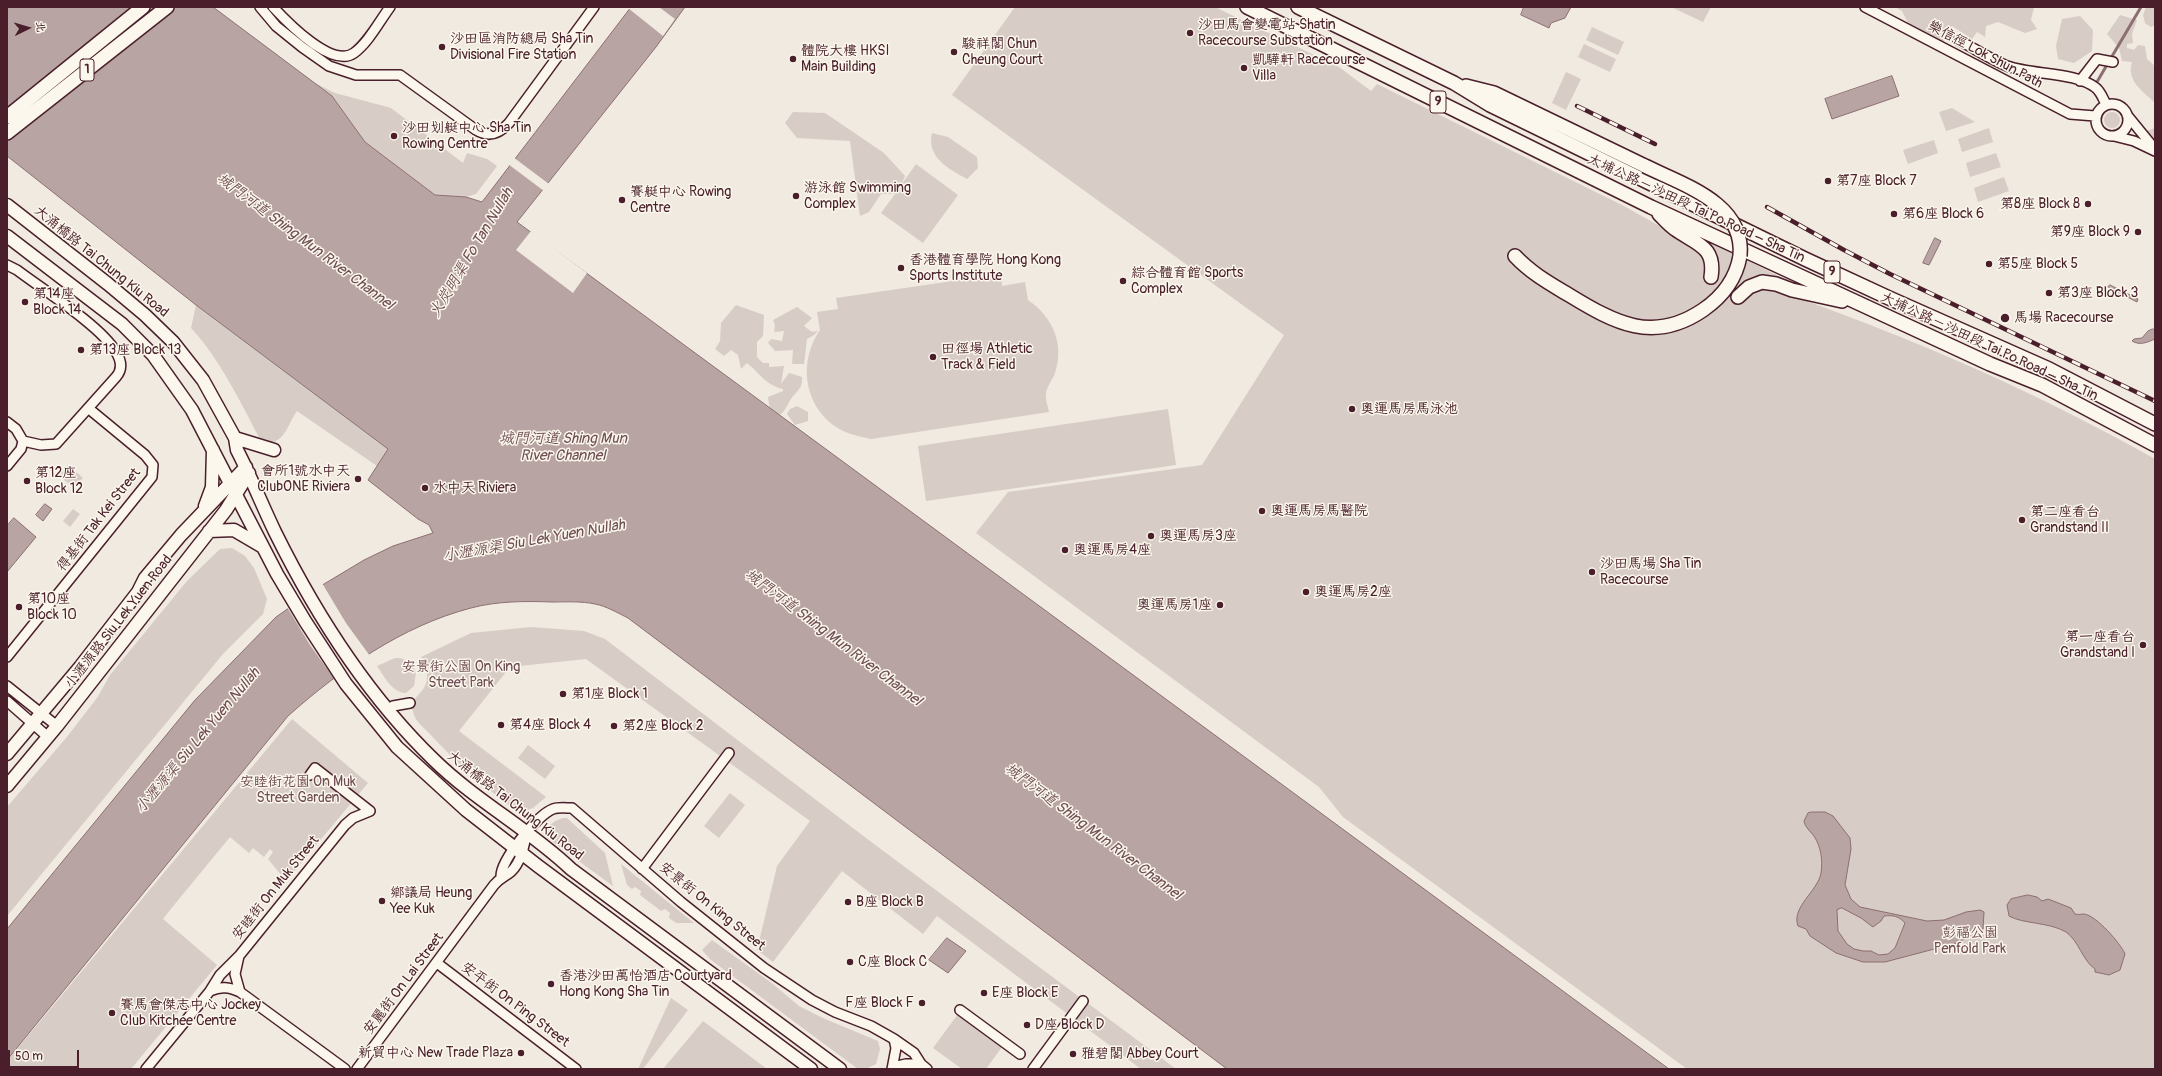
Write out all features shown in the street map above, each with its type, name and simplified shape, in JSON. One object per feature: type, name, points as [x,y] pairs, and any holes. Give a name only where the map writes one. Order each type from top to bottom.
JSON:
[{"type":"highway","name":"1","points":[[7,117],[143,7]]},
{"type":"highway","name":"1","points":[[7,133],[167,7]]},
{"type":"highway","name":"大埔公路－沙田段 Tai Po Road – Sha Tin","points":[[1247,7],[1651,207],[1841,294],[1859,305],[1990,364],[2042,385],[2155,444]]},
{"type":"highway","name":"大埔公路－沙田段 Tai Po Road – Sha Tin","points":[[1298,7],[1454,83],[1490,105],[1805,259],[1888,298],[2034,362],[2155,424]]},
{"type":"highway","points":[[1454,83],[1494,93],[1699,193],[1726,212],[1734,224],[1740,244],[1737,270],[1728,286],[1714,302],[1697,314],[1676,323],[1659,327],[1636,326],[1616,322],[1598,313],[1532,273],[1515,256]]},
{"type":"highway","points":[[1651,207],[1674,228],[1705,247],[1711,256],[1711,277]]},
{"type":"highway","points":[[1738,297],[1749,286],[1762,282],[1776,284],[1792,290],[1859,305]]},
{"type":"main road","name":"大涌橋路 Tai Chung Kiu Road","points":[[7,205],[145,314],[173,342],[203,380],[235,438],[238,450],[274,530],[302,583],[331,632],[360,674],[388,710],[434,760],[460,784],[679,951],[840,1069]]},
{"type":"main road","points":[[7,236],[92,300],[138,338],[153,355],[180,391],[213,448],[288,593],[346,684],[397,747],[466,810],[811,1069]]},
{"type":"main road","points":[[235,438],[274,450]]},
{"type":"main road","points":[[204,509],[212,487],[213,448]]},
{"type":"main road","points":[[231,481],[248,470]]},
{"type":"main road","name":"小瀝源路 Siu Lek Yuen Road","points":[[7,786],[57,726],[237,494],[248,470]]},
{"type":"main road","name":"小瀝源路 Siu Lek Yuen Road","points":[[7,754],[138,592],[146,578],[204,509],[231,481]]},
{"type":"main road","points":[[209,530],[234,530],[264,547]]},
{"type":"street","points":[[260,7],[276,26],[329,66],[356,75],[400,75],[476,130],[487,135],[499,132],[509,123],[594,7]]},
{"type":"street","points":[[273,7],[307,39],[333,56],[344,58],[358,50],[390,7]]},
{"type":"street","name":"樂信徑 Lok Shun Path","points":[[1865,7],[2070,114],[2095,116]]},
{"type":"street","name":"樂信徑 Lok Shun Path","points":[[1958,40],[2006,65],[2024,71],[2080,80],[2098,90],[2106,104]]},
{"type":"street","points":[[2080,80],[2097,59],[2113,62]]},
{"type":"street","points":[[2111,103],[2121,106],[2155,150],[2134,141],[2099,131],[2095,122],[2095,116],[2101,107],[2111,103]]},
{"type":"street","points":[[2114,136],[2126,129],[2127,115]]},
{"type":"street","points":[[7,265],[17,270],[91,326],[117,352],[121,363],[119,374],[56,444],[41,445],[23,441]]},
{"type":"street","name":"得基街 Tak Kei Street","points":[[7,657],[149,483],[153,474],[152,462],[145,454],[88,408]]},
{"type":"street","points":[[7,422],[16,429],[23,441],[21,449],[7,466]]},
{"type":"street","points":[[7,686],[37,718],[48,737]]},
{"type":"street","points":[[7,701],[37,718],[57,726]]},
{"type":"street","points":[[388,710],[393,706],[410,703]]},
{"type":"street","points":[[642,869],[729,753]]},
{"type":"street","name":"安睦街 On Muk Street","points":[[146,1069],[210,991],[224,971],[239,956],[345,824],[353,818],[370,811],[315,768],[310,776]]},
{"type":"street","name":"安景街 On King Street","points":[[526,834],[540,818],[553,809],[572,808],[642,869],[741,950],[812,1000],[835,1012],[871,1026],[894,1039],[914,1053],[924,1067]]},
{"type":"street","name":"安麗街 On Lai Street","points":[[358,1069],[501,876],[501,869],[519,851],[526,834]]},
{"type":"street","points":[[239,956],[235,974],[240,992]]},
{"type":"street","name":"安平街 On Ping Street","points":[[437,963],[576,1069]]},
{"type":"street","points":[[210,991],[221,987],[240,992],[345,1069]]},
{"type":"street","points":[[1033,1069],[1083,1000]]},
{"type":"street","points":[[960,1010],[1020,1054]]},
{"type":"street","name":"安景街 On King Street","points":[[894,1039],[896,1048],[893,1068],[906,1064],[924,1067]]},
{"type":"green space","name":"沙田馬場 Sha Tin Racecourse","points":[[1015,7],[1215,7],[1339,67],[1371,91],[1377,84],[1622,205],[1690,243],[1695,235],[1793,283],[1789,295],[1883,330],[1975,369],[2066,412],[2155,459],[2155,1069],[1687,1069],[1343,817],[1319,787],[976,533],[1008,492],[1202,465],[1284,335],[952,95]]},
{"type":"green space","points":[[1671,7],[1711,7],[1703,22]]},
{"type":"green space","points":[[1895,7],[2034,7],[2031,20],[2037,29],[2025,33],[1998,22],[1986,26],[1985,37],[1977,32],[1972,39],[1952,26],[1942,46],[1913,33],[1902,11]]},
{"type":"green space","points":[[2146,7],[2155,7],[2155,25],[2151,27],[2145,23],[2143,15]]},
{"type":"green space","points":[[2120,15],[2137,20],[2132,34],[2133,43],[2127,44],[2127,48],[2134,50],[2138,45],[2145,46],[2147,59],[2155,66],[2155,103],[2133,80],[2131,75],[2132,62],[2122,61],[2119,48],[2107,34]]},
{"type":"green space","points":[[2080,16],[2093,30],[2092,51],[2074,63],[2058,59],[2056,46],[2062,19]]},
{"type":"green space","points":[[1592,27],[1624,42],[1618,55],[1586,40]]},
{"type":"green space","points":[[1584,44],[1616,59],[1610,72],[1578,57]]},
{"type":"green space","points":[[1566,72],[1581,79],[1566,110],[1552,103]]},
{"type":"green space","name":"沙田划艇中心 Sha Tin Rowing Centre","points":[[313,82],[335,93],[391,108],[463,163],[467,153],[487,159],[497,166],[476,194],[466,197],[435,195],[365,142],[332,96]]},
{"type":"green space","points":[[1952,108],[1975,122],[1946,131],[1939,112]]},
{"type":"green space","points":[[793,112],[825,113],[884,153],[905,176],[901,185],[916,164],[958,195],[923,243],[881,213],[895,194],[881,194],[869,212],[860,216],[850,141],[797,138],[785,123]]},
{"type":"green space","points":[[2109,112],[2115,112],[2120,117],[2118,126],[2115,128],[2109,128],[2104,123],[2104,117]]},
{"type":"green space","points":[[1989,128],[1993,142],[1962,152],[1958,139]]},
{"type":"green space","points":[[2155,128],[2155,139],[2150,139],[2146,131]]},
{"type":"green space","points":[[932,133],[948,137],[977,157],[978,168],[967,179],[940,161],[932,149]]},
{"type":"green space","points":[[1934,140],[1938,153],[1908,164],[1903,150]]},
{"type":"green space","points":[[1996,153],[2001,167],[1970,177],[1966,163]]},
{"type":"green space","points":[[2004,177],[2009,191],[1978,202],[1974,188]]},
{"type":"green space","name":"田徑場 Athletic Track & Field","points":[[1001,274],[1002,286],[1025,282],[1028,300],[1044,314],[1050,322],[1054,332],[1057,341],[1058,362],[1046,393],[1049,412],[871,439],[846,432],[833,425],[823,416],[815,405],[807,380],[809,354],[813,342],[820,330],[817,312],[838,309],[836,298]]},
{"type":"green space","points":[[196,305],[388,449],[377,466],[297,411],[284,434],[280,438],[270,443],[262,443],[221,368],[202,340],[191,328]]},
{"type":"green space","points":[[736,305],[764,315],[763,336],[757,342],[757,357],[763,363],[769,363],[769,367],[784,366],[781,384],[789,373],[802,377],[800,387],[780,415],[770,410],[768,397],[783,391],[783,389],[772,385],[747,363],[741,369],[738,355],[731,350],[724,356],[715,349],[720,341],[721,323]]},
{"type":"green space","points":[[797,307],[812,318],[804,326],[812,332],[818,331],[807,339],[804,364],[792,364],[793,350],[775,351],[768,343],[771,339],[782,341],[784,331],[774,332],[775,325],[773,320]]},
{"type":"green space","points":[[797,406],[808,412],[808,421],[795,425],[787,414],[790,409]]},
{"type":"green space","points":[[1168,409],[1176,465],[926,501],[918,446]]},
{"type":"green space","points":[[68,465],[83,478],[74,488],[59,476]]},
{"type":"green space","points":[[73,509],[80,514],[70,527],[63,521]]},
{"type":"green space","points":[[232,548],[245,556],[254,568],[267,599],[263,614],[223,654],[7,916],[7,807],[66,738],[97,698],[110,675],[187,581],[220,549]]},
{"type":"green space","name":"安景街公園 On King Street Park","points":[[531,627],[584,631],[605,639],[866,838],[1176,1069],[1141,1069],[937,916],[923,934],[842,871],[773,962],[757,950],[777,866],[810,821],[586,659],[510,667],[459,731],[546,797],[533,808],[518,813],[483,785],[450,755],[422,726],[414,714],[413,704],[426,685],[426,669],[421,657],[471,633]]},
{"type":"green space","points":[[395,658],[402,658],[408,661],[416,672],[414,686],[406,693],[393,687],[377,666]]},
{"type":"green space","name":"安睦街花園 On Muk Street Garden","points":[[292,719],[368,783],[286,881],[268,859],[273,852],[270,849],[264,857],[253,848],[249,853],[230,837],[163,919],[217,965],[131,1069],[7,1069],[7,1061]]},
{"type":"green space","points":[[528,745],[555,766],[545,779],[518,758]]},
{"type":"green space","points":[[730,793],[745,805],[719,838],[704,826]]},
{"type":"green space","points":[[567,818],[605,853],[613,886],[550,840],[544,830],[555,821]]},
{"type":"green space","points":[[621,864],[694,923],[676,923],[669,918],[670,913],[665,909],[661,911],[640,895],[641,891],[635,887],[632,889],[627,885]]},
{"type":"green space","points":[[712,940],[773,984],[799,1006],[825,1019],[878,1041],[880,1049],[876,1064],[866,1069],[858,1069],[711,960],[702,950]]},
{"type":"green space","points":[[671,998],[688,1010],[643,1069],[638,1069]]},
{"type":"green space","points":[[958,1014],[1002,1047],[986,1069],[962,1069],[933,1048]]},
{"type":"green space","points":[[703,1021],[767,1069],[663,1069]]},
{"type":"water","name":"城門河道 Shing Mun River Channel","points":[[7,7],[213,7],[332,96],[365,142],[435,195],[466,197],[482,202],[631,7],[685,7],[656,47],[517,222],[1669,1069],[1227,1069],[628,618],[603,606],[574,602],[501,603],[471,608],[446,616],[397,638],[374,651],[329,682],[288,716],[7,1060],[7,929],[195,700],[276,617],[319,587],[364,560],[393,546],[433,533],[429,525],[418,519],[368,480],[388,449],[196,305],[7,156]]},
{"type":"water","points":[[1524,7],[1571,7],[1565,18],[1551,23],[1549,28],[1521,15]]},
{"type":"water","points":[[1892,76],[1899,96],[1832,119],[1825,99]]},
{"type":"water","points":[[1935,238],[1941,241],[1929,265],[1923,263]]},
{"type":"water","points":[[2110,285],[2138,299],[2137,302],[2108,287]]},
{"type":"water","points":[[2153,329],[2155,330],[2155,339],[2141,343],[2132,341],[2134,339],[2142,338],[2148,331]]},
{"type":"water","points":[[45,504],[52,509],[43,521],[36,515]]},
{"type":"water","points":[[14,518],[36,537],[7,572],[7,526]]},
{"type":"water","points":[[1825,812],[1833,816],[1850,838],[1851,849],[1845,885],[1851,899],[1860,907],[1927,921],[1944,920],[1966,912],[1980,910],[1984,912],[1983,929],[1957,943],[1885,962],[1863,962],[1836,953],[1810,936],[1806,929],[1798,926],[1798,912],[1819,880],[1822,863],[1818,845],[1804,821],[1808,813]],"holes":[[[1842,908],[1861,918],[1873,927],[1881,921],[1884,916],[1896,916],[1903,921],[1905,923],[1895,948],[1888,954],[1879,955],[1871,951],[1854,949],[1847,944],[1838,931],[1837,910]]]},
{"type":"water","points":[[2028,895],[2037,897],[2042,901],[2048,899],[2071,908],[2075,914],[2084,914],[2095,919],[2123,949],[2125,954],[2120,970],[2109,975],[2095,972],[2095,969],[2087,961],[2074,940],[2066,932],[2052,926],[2015,919],[2009,916],[2007,905],[2011,899]]},
{"type":"water","points":[[947,938],[966,951],[948,973],[929,960]]},
{"type":"pier","points":[[659,7],[675,19],[663,36],[628,8]]},
{"type":"pier","points":[[513,157],[549,184],[544,191],[508,164]]},
{"type":"pier","points":[[531,231],[587,273],[573,293],[516,250]]},
{"type":"pier","points":[[322,583],[346,623],[370,656],[335,680],[310,645],[287,607]]},
{"type":"waterway","points":[[2094,87],[2141,7]]},
{"type":"railway","points":[[1577,106],[1655,144]]},
{"type":"railway","points":[[1767,207],[1890,274],[2155,401]]},
{"type":"place","name":"沙田馬會變電站 Shatin Racecourse Substation","points":[[1190,33]]},
{"type":"place","name":"沙田區消防總局 Sha Tin Divisional Fire Station","points":[[442,47]]},
{"type":"place","name":"駿祥閣 Chun Cheung Court","points":[[954,52]]},
{"type":"place","name":"體院大樓 HKSI Main Building","points":[[793,59]]},
{"type":"place","name":"凱驊軒 Racecourse Villa","points":[[1244,68]]},
{"type":"place","name":"沙田划艇中心 Sha Tin Rowing Centre","points":[[394,136]]},
{"type":"place","name":"第7座 Block 7","points":[[1828,181]]},
{"type":"place","name":"游泳館 Swimming Complex","points":[[796,196]]},
{"type":"place","name":"賽艇中心 Rowing Centre","points":[[622,200]]},
{"type":"place","name":"第8座 Block 8","points":[[2088,204]]},
{"type":"place","name":"第6座 Block 6","points":[[1894,214]]},
{"type":"place","name":"第9座 Block 9","points":[[2138,232]]},
{"type":"place","name":"第5座 Block 5","points":[[1989,264]]},
{"type":"place","name":"香港體育學院 Hong Kong Sports Institute","points":[[901,268]]},
{"type":"place","name":"綜合體育館 Sports Complex","points":[[1123,281]]},
{"type":"place","name":"第3座 Block 3","points":[[2049,293]]},
{"type":"place","name":"第14座 Block 14","points":[[25,302]]},
{"type":"place","name":"馬場 Racecourse","points":[[2005,318]]},
{"type":"place","name":"第13座 Block 13","points":[[81,350]]},
{"type":"place","name":"田徑場 Athletic Track & Field","points":[[933,357]]},
{"type":"place","name":"奧運馬房馬泳池","points":[[1352,409]]},
{"type":"place","name":"會所1號水中天 ClubONE Riviera","points":[[358,479]]},
{"type":"place","name":"第12座 Block 12","points":[[27,481]]},
{"type":"place","name":"水中天 Riviera","points":[[425,488]]},
{"type":"place","name":"奧運馬房馬醫院","points":[[1262,511]]},
{"type":"place","name":"第二座看台 Grandstand II","points":[[2022,520]]},
{"type":"place","name":"奧運馬房3座","points":[[1151,536]]},
{"type":"place","name":"奧運馬房4座","points":[[1065,550]]},
{"type":"place","name":"沙田馬場 Sha Tin Racecourse","points":[[1592,572]]},
{"type":"place","name":"奧運馬房2座","points":[[1306,592]]},
{"type":"place","name":"奧運馬房1座","points":[[1220,605]]},
{"type":"place","name":"第10座 Block 10","points":[[19,607]]},
{"type":"place","name":"第一座看台 Grandstand I","points":[[2143,645]]},
{"type":"place","name":"第1座 Block 1","points":[[563,694]]},
{"type":"place","name":"第4座 Block 4","points":[[501,725]]},
{"type":"place","name":"第2座 Block 2","points":[[614,726]]},
{"type":"place","name":"鄉議局 Heung Yee Kuk","points":[[382,901]]},
{"type":"place","name":"B座 Block B","points":[[848,902]]},
{"type":"place","name":"C座 Block C","points":[[850,962]]},
{"type":"place","name":"香港沙田萬怡酒店 Courtyard Hong Kong Sha Tin","points":[[551,984]]},
{"type":"place","name":"E座 Block E","points":[[984,993]]},
{"type":"place","name":"F座 Block F","points":[[922,1003]]},
{"type":"place","name":"賽馬會傑志中心 Jockey Club Kitchee Centre","points":[[112,1013]]},
{"type":"place","name":"D座 Block D","points":[[1027,1025]]},
{"type":"place","name":"新貿中心 New Trade Plaza","points":[[521,1053]]},
{"type":"place","name":"雅碧閣 Abbey Court","points":[[1073,1054]]},
{"type":"water label","name":"火炭明渠 Fo Tan Nullah","points":[[472,253]]},
{"type":"water label","name":"小瀝源渠 Siu Lek Yuen Nullah","points":[[534,541]]},
{"type":"water label","name":"小瀝源渠 Siu Lek Yuen Nullah","points":[[198,741]]},
{"type":"park label","name":"彭福公園 Penfold Park","points":[[1970,942]]}]
